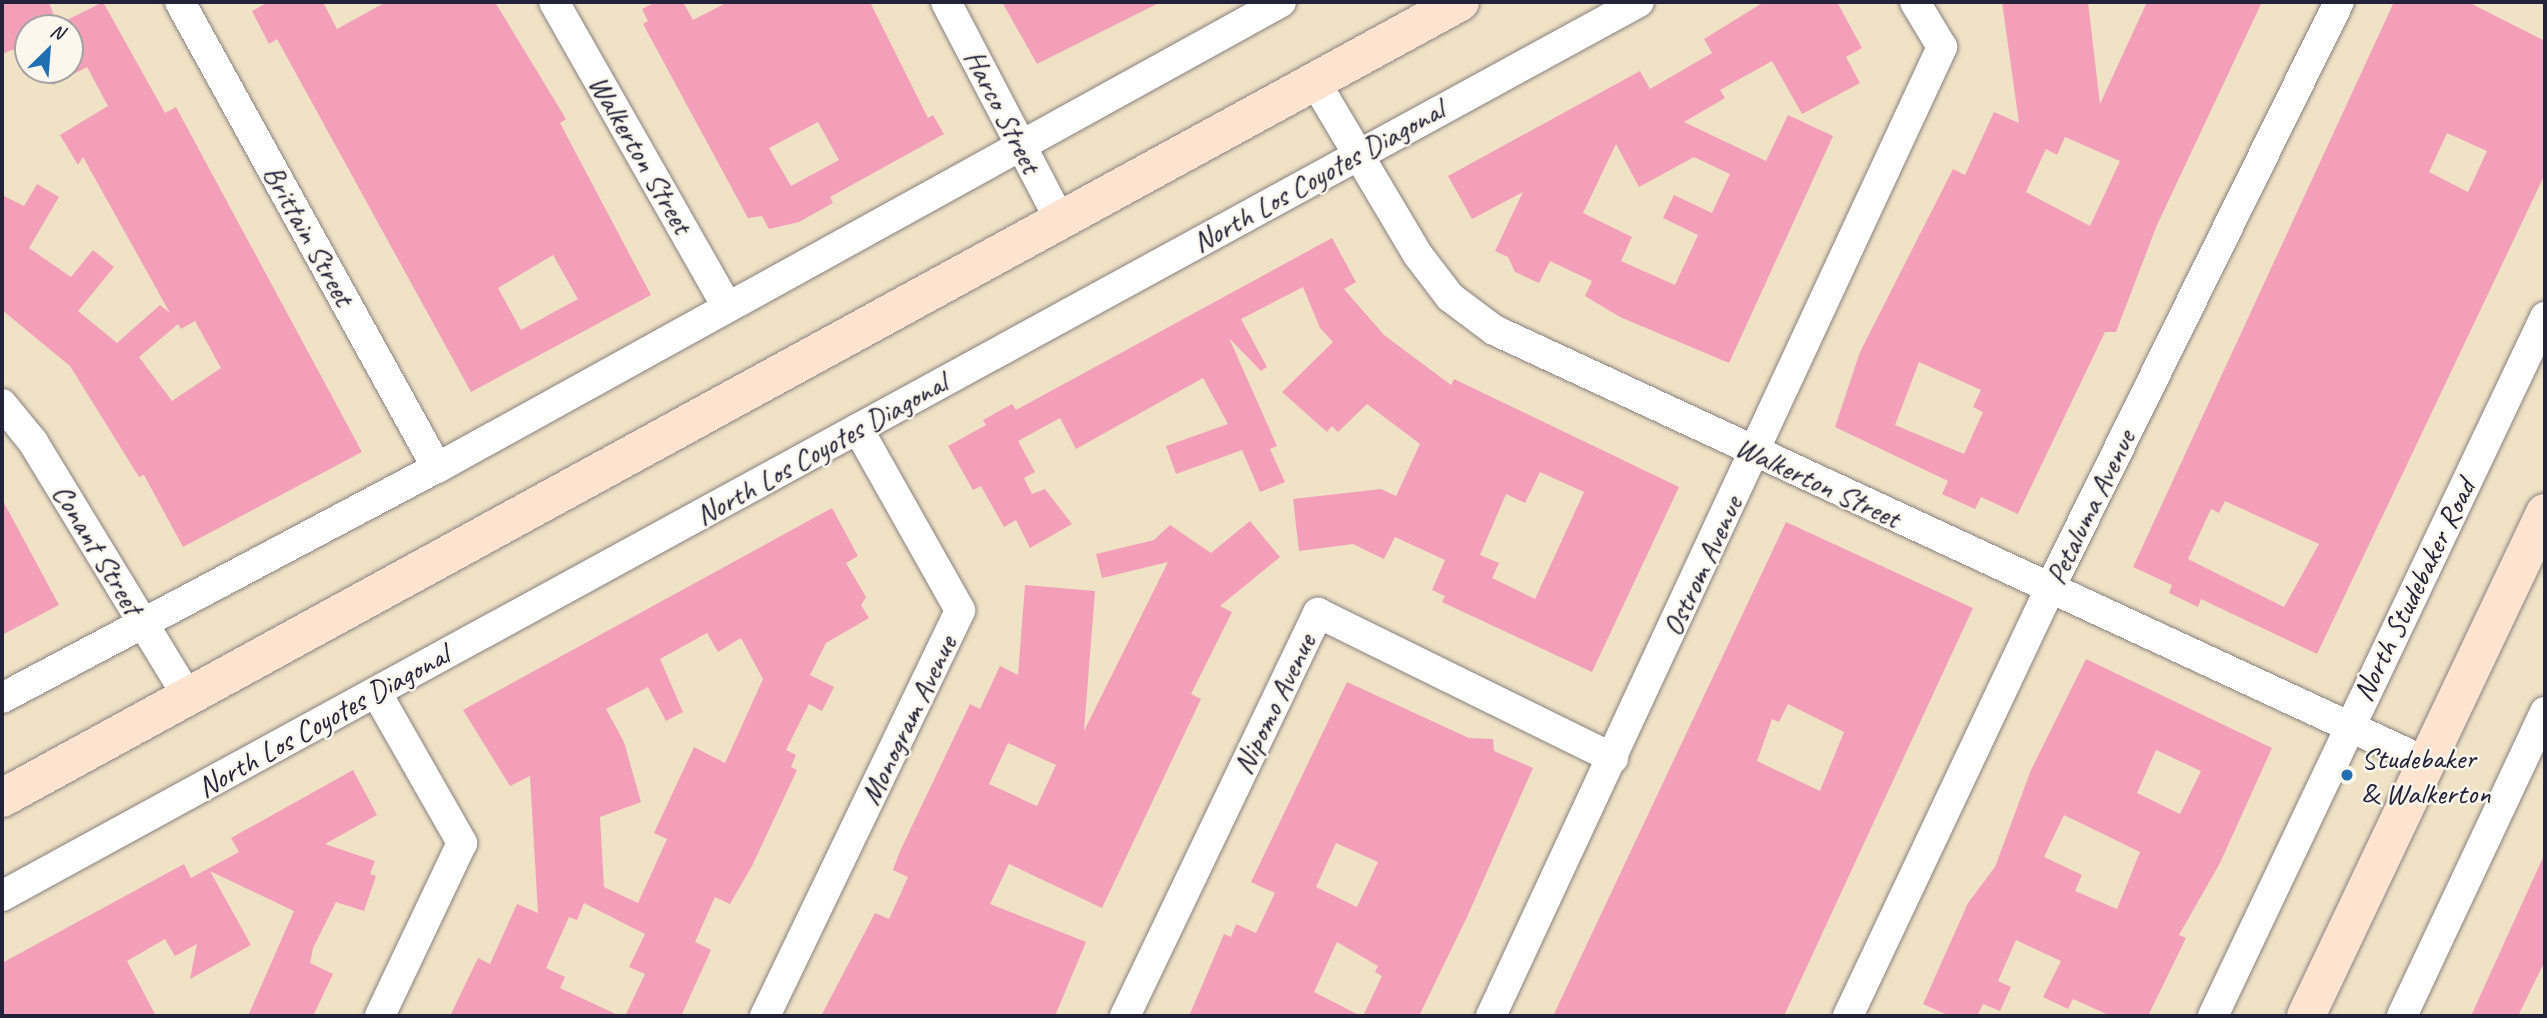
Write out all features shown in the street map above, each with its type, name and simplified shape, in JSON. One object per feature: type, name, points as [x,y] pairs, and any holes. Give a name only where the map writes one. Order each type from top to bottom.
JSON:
[{"type":"main road","points":[[2,797],[1314,79],[1460,2]]},
{"type":"main road","points":[[2306,1016],[2545,513]]},
{"type":"street","name":"Brittain Street","points":[[180,2],[437,468]]},
{"type":"street","name":"Walkerton Street","points":[[554,2],[727,307]]},
{"type":"street","name":"Harco Street","points":[[946,2],[1060,219]]},
{"type":"street","points":[[2,698],[141,621],[437,468],[1280,2]]},
{"type":"street","name":"North Los Coyotes Diagonal","points":[[2,896],[1639,2]]},
{"type":"street","name":"Ostrom Avenue","points":[[1491,1016],[1942,47],[1915,2]]},
{"type":"street","name":"Petaluma Avenue","points":[[1848,1016],[2049,590],[2339,2]]},
{"type":"street","name":"Walkerton Street","points":[[1314,79],[1357,154],[1450,297],[1494,330],[2049,590],[2426,762]]},
{"type":"street","name":"North Studebaker Road","points":[[2213,1016],[2545,317]]},
{"type":"street","name":"Conant Street","points":[[2,404],[33,442],[188,697]]},
{"type":"street","name":"Monogram Avenue","points":[[765,1016],[960,610],[858,429]]},
{"type":"street","name":"Nipomo Avenue","points":[[1125,1016],[1318,613],[1612,758]]},
{"type":"street","points":[[376,692],[462,843],[380,1016]]},
{"type":"street","points":[[2402,1016],[2545,712]]},
{"type":"building","points":[[2,2],[49,2],[53,14],[14,14],[14,49],[2,54]]},
{"type":"building","points":[[103,2],[165,113],[176,107],[362,452],[183,547],[144,475],[139,477],[70,366],[2,310],[2,195],[24,206],[37,184],[59,197],[29,248],[71,277],[93,250],[114,267],[78,311],[117,343],[160,305],[170,313],[83,157],[78,165],[60,135],[108,106],[87,67],[84,69],[84,14],[79,14]],"holes":[[[195,321],[221,368],[172,401],[139,357],[178,324],[181,329]]]},
{"type":"building","points":[[268,2],[323,2],[337,29],[386,2],[495,2],[566,119],[560,123],[651,295],[471,392],[277,39],[269,44],[252,11]],"holes":[[[553,255],[578,299],[521,330],[498,288]]]},
{"type":"building","points":[[656,2],[683,2],[693,20],[728,2],[870,2],[928,118],[933,115],[944,134],[830,197],[833,203],[799,222],[769,229],[762,216],[748,218],[643,24],[648,21],[642,9]],"holes":[[[818,122],[839,160],[791,186],[769,148]]]},
{"type":"building","points":[[1002,2],[1161,2],[1037,64]]},
{"type":"building","points":[[1764,2],[1837,2],[1862,48],[1846,57],[1860,83],[1802,114],[1772,61],[1720,90],[1725,98],[1684,122],[1766,161],[1788,115],[1833,136],[1729,363],[1620,317],[1585,296],[1592,281],[1550,261],[1539,283],[1515,272],[1508,257],[1495,251],[1523,192],[1472,219],[1448,176],[1640,71],[1650,89],[1712,53],[1704,39]],"holes":[[[1616,144],[1639,187],[1694,157],[1730,174],[1712,213],[1674,195],[1663,218],[1698,235],[1675,285],[1621,261],[1632,237],[1583,213]]]},
{"type":"building","points":[[2002,2],[2088,2],[2100,104],[2147,2],[2262,2],[2157,225],[2116,332],[2105,332],[2018,514],[1981,497],[1975,509],[1942,494],[1948,481],[1835,427],[1860,352],[1953,169],[1965,175],[1994,112],[2019,123]],"holes":[[[2065,137],[2120,161],[2090,226],[2026,192],[2046,149],[2057,155]],[[1919,362],[1981,390],[1973,407],[1983,412],[1964,454],[1895,425]]]},
{"type":"building","points":[[2394,2],[2468,2],[2545,41],[2545,174],[2317,654],[2201,599],[2198,607],[2169,593],[2172,585],[2133,567]],"holes":[[[2447,133],[2487,151],[2468,192],[2429,172]],[[2225,501],[2319,544],[2284,607],[2188,559],[2211,509],[2219,513]]]},
{"type":"building","points":[[1332,238],[1356,282],[1344,289],[1384,335],[1451,385],[1454,379],[1679,487],[1592,672],[1442,602],[1445,596],[1432,590],[1445,560],[1395,537],[1384,559],[1353,544],[1299,551],[1293,499],[1381,489],[1396,496],[1420,444],[1367,404],[1338,432],[1332,426],[1327,432],[1282,392],[1333,342],[1320,328],[1303,287],[1241,319],[1267,367],[1261,371],[1229,338],[1277,446],[1270,449],[1285,482],[1260,492],[1242,450],[1176,474],[1166,446],[1228,424],[1203,378],[1076,449],[1060,418],[1018,441],[1035,472],[1024,478],[1032,494],[1045,489],[1072,524],[1030,548],[1016,520],[1004,527],[981,486],[973,490],[948,446],[986,425],[983,420],[1012,404],[1016,410]],"holes":[[[1540,472],[1584,492],[1535,599],[1492,578],[1499,563],[1480,555],[1506,494],[1525,503]]]},
{"type":"building","points":[[2,499],[59,605],[2,635]]},
{"type":"building","points":[[832,508],[858,556],[846,563],[866,597],[861,605],[869,618],[826,643],[810,675],[834,687],[822,711],[809,704],[786,750],[796,755],[791,767],[797,770],[752,866],[730,904],[715,897],[695,942],[711,950],[681,1016],[625,1016],[645,974],[629,967],[645,934],[584,903],[577,920],[569,917],[546,968],[565,977],[560,988],[620,1016],[450,1016],[478,958],[490,964],[517,904],[538,913],[530,776],[510,786],[463,710]],"holes":[[[707,633],[718,652],[741,638],[763,679],[725,763],[694,747],[654,833],[667,839],[638,903],[604,887],[600,817],[641,802],[624,742],[606,709],[648,687],[666,721],[683,712],[660,659]]]},
{"type":"building","points":[[1250,521],[1280,557],[1220,606],[1232,612],[1191,694],[1201,699],[1102,908],[1009,864],[990,904],[1086,942],[1055,1016],[821,1016],[875,913],[889,919],[908,877],[893,870],[900,851],[970,704],[980,709],[1000,666],[1018,675],[1025,585],[1095,591],[1084,731],[1168,562],[1102,578],[1096,554],[1154,540],[1170,525],[1211,553]],"holes":[[[1008,743],[1056,765],[1037,806],[989,784]]]},
{"type":"building","points":[[1786,522],[1973,608],[1784,1016],[1553,1016]],"holes":[[[1788,704],[1844,732],[1820,791],[1757,761],[1772,719],[1779,722]]]},
{"type":"building","points":[[2086,659],[2272,748],[2220,863],[2179,935],[2186,938],[2148,1016],[2111,1016],[2073,999],[2068,1009],[2043,997],[2061,961],[2016,940],[1998,981],[2011,987],[2000,1011],[1983,1004],[1977,1016],[1950,1016],[1923,1004],[1968,903],[1995,867],[2031,770]],"holes":[[[2156,750],[2201,771],[2180,814],[2137,793]],[[2064,815],[2140,852],[2117,909],[2075,891],[2082,875],[2044,857]]]},
{"type":"building","points":[[1347,682],[1469,738],[1493,739],[1494,751],[1533,768],[1467,917],[1419,1016],[1363,1016],[1382,976],[1375,972],[1378,966],[1337,942],[1314,992],[1361,1016],[1189,1016],[1224,934],[1231,937],[1236,924],[1256,933],[1275,893],[1251,882]],"holes":[[[1336,843],[1378,862],[1357,907],[1316,887]]]},
{"type":"building","points":[[353,770],[377,815],[325,844],[375,861],[370,874],[376,876],[364,911],[336,902],[313,948],[310,963],[333,974],[313,1016],[248,1016],[294,911],[210,871],[251,945],[190,979],[197,944],[175,956],[165,939],[127,961],[156,1016],[2,1016],[2,963],[184,864],[191,878],[239,852],[231,838]]},
{"type":"building","points":[[2545,853],[2545,961],[2518,1016],[2471,1016]]},
{"type":"place","name":"Studebaker & Walkerton","points":[[2347,775]]}]
